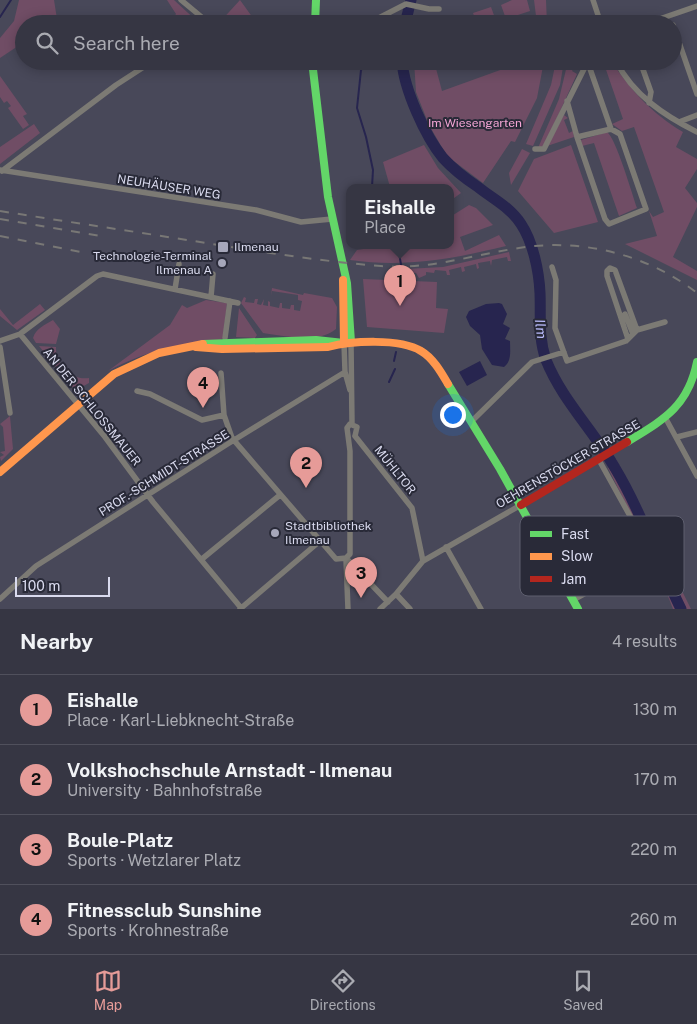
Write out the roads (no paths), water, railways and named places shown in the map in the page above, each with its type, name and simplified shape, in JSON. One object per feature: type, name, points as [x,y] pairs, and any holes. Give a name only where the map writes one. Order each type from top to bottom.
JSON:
[{"type":"main road","points":[[315,15],[316,0]]},
{"type":"main road","points":[[312,70],[314,100],[332,219],[342,255],[344,276],[342,284],[348,343]]},
{"type":"main road","points":[[0,472],[78,404],[129,365],[166,351],[196,347],[222,349],[328,347],[348,343],[394,342],[421,351],[438,367],[527,516]]},
{"type":"main road","name":"OEHRENSTÖCKER STRASSE","points":[[521,505],[666,419],[688,392],[694,378],[697,362]]},
{"type":"main road","points":[[571,596],[578,609]]},
{"type":"street","points":[[181,0],[199,15]]},
{"type":"street","points":[[593,0],[598,15]]},
{"type":"street","points":[[385,15],[406,4],[429,9],[439,8]]},
{"type":"street","points":[[670,15],[697,6]]},
{"type":"street","points":[[682,50],[697,94]]},
{"type":"street","name":"NEUHÄUSER WEG","points":[[1,171],[116,85],[139,70]]},
{"type":"street","points":[[535,149],[544,149],[584,70]]},
{"type":"street","points":[[568,101],[577,137],[605,219],[609,224],[646,209],[620,134],[611,129],[591,70]]},
{"type":"street","points":[[622,70],[650,103],[697,132]]},
{"type":"street","points":[[643,70],[650,92],[650,103]]},
{"type":"street","points":[[679,122],[697,115]]},
{"type":"street","points":[[577,137],[611,129]]},
{"type":"street","name":"NEUHÄUSER WEG","points":[[1,171],[256,210],[300,222],[332,219]]},
{"type":"street","points":[[175,289],[179,264]]},
{"type":"street","points":[[552,268],[556,280],[555,328],[567,361],[665,322]]},
{"type":"street","points":[[610,268],[615,270],[633,334],[607,276],[607,271],[610,268]]},
{"type":"street","points":[[0,341],[20,334],[101,274],[238,303]]},
{"type":"street","points":[[210,297],[213,274]]},
{"type":"street","points":[[225,338],[230,301]]},
{"type":"street","points":[[625,314],[633,334]]},
{"type":"street","name":"AN DER SCHLOSSMAUER","points":[[20,334],[241,609]]},
{"type":"street","points":[[348,343],[345,372],[351,394]]},
{"type":"street","points":[[348,343],[352,423],[357,427],[352,436],[350,451],[348,609]]},
{"type":"street","points":[[0,347],[10,413]]},
{"type":"street","points":[[472,421],[532,362],[564,352]]},
{"type":"street","name":"PROF.-SCHMIDT-STRASSE","points":[[0,599],[36,566],[345,372]]},
{"type":"street","points":[[221,373],[224,415],[234,440],[336,559],[348,556]]},
{"type":"street","points":[[137,391],[150,394],[202,420],[224,415]]},
{"type":"street","points":[[0,400],[7,398]]},
{"type":"street","points":[[666,419],[697,476]]},
{"type":"street","points":[[677,437],[697,432]]},
{"type":"street","name":"MÜHLTOR","points":[[352,436],[412,508],[424,561]]},
{"type":"street","name":"MÜHLTOR","points":[[350,451],[363,447]]},
{"type":"street","points":[[604,457],[629,516]]},
{"type":"street","points":[[202,559],[280,495]]},
{"type":"street","name":"OEHRENSTÖCKER STRASSE","points":[[424,561],[521,505]]},
{"type":"street","points":[[241,609],[284,574],[320,541]]},
{"type":"street","points":[[446,547],[481,609]]},
{"type":"street","points":[[348,556],[388,602]]},
{"type":"street","points":[[380,609],[396,594],[424,561]]},
{"type":"street","points":[[396,594],[410,609]]},
{"type":"street","points":[[573,600],[580,596]]},
{"type":"waterway","points":[[0,17],[11,0]]},
{"type":"waterway","name":"Ilm","points":[[407,15],[411,0]]},
{"type":"waterway","points":[[361,70],[357,108],[373,170],[372,184]]},
{"type":"waterway","name":"Ilm","points":[[404,70],[416,112],[436,149],[455,170],[512,213],[525,231],[535,257],[538,275],[541,335],[546,360],[569,402],[607,454],[640,516]]},
{"type":"waterway","points":[[399,253],[402,270]]},
{"type":"waterway","points":[[394,361],[396,352]]},
{"type":"waterway","points":[[389,382],[395,369]]},
{"type":"waterway","points":[[398,477],[411,493]]},
{"type":"waterway","name":"Ilm","points":[[675,596],[681,609]]},
{"type":"railway","points":[[0,211],[284,255],[381,266],[416,266],[519,248],[542,245],[566,245],[613,252],[635,259],[678,279],[697,293]]},
{"type":"railway","points":[[0,219],[101,236]]},
{"type":"railway","points":[[0,236],[86,253]]},
{"type":"place","name":"Ilmenau","points":[[223,247]]},
{"type":"place","name":"Technologie-Terminal Ilmenau A","points":[[222,263]]},
{"type":"place","name":"Eishalle","points":[[400,306]]},
{"type":"place","name":"Fitnessclub Sunshine","points":[[203,408]]},
{"type":"place","name":"Volkshochschule Arnstadt - Ilmenau","points":[[306,488]]},
{"type":"place","name":"Stadtbibliothek Ilmenau","points":[[275,533]]},
{"type":"place","name":"Boule-Platz","points":[[361,598]]},
{"type":"park label","name":"Im Wiesengarten","points":[[475,123]]}]
